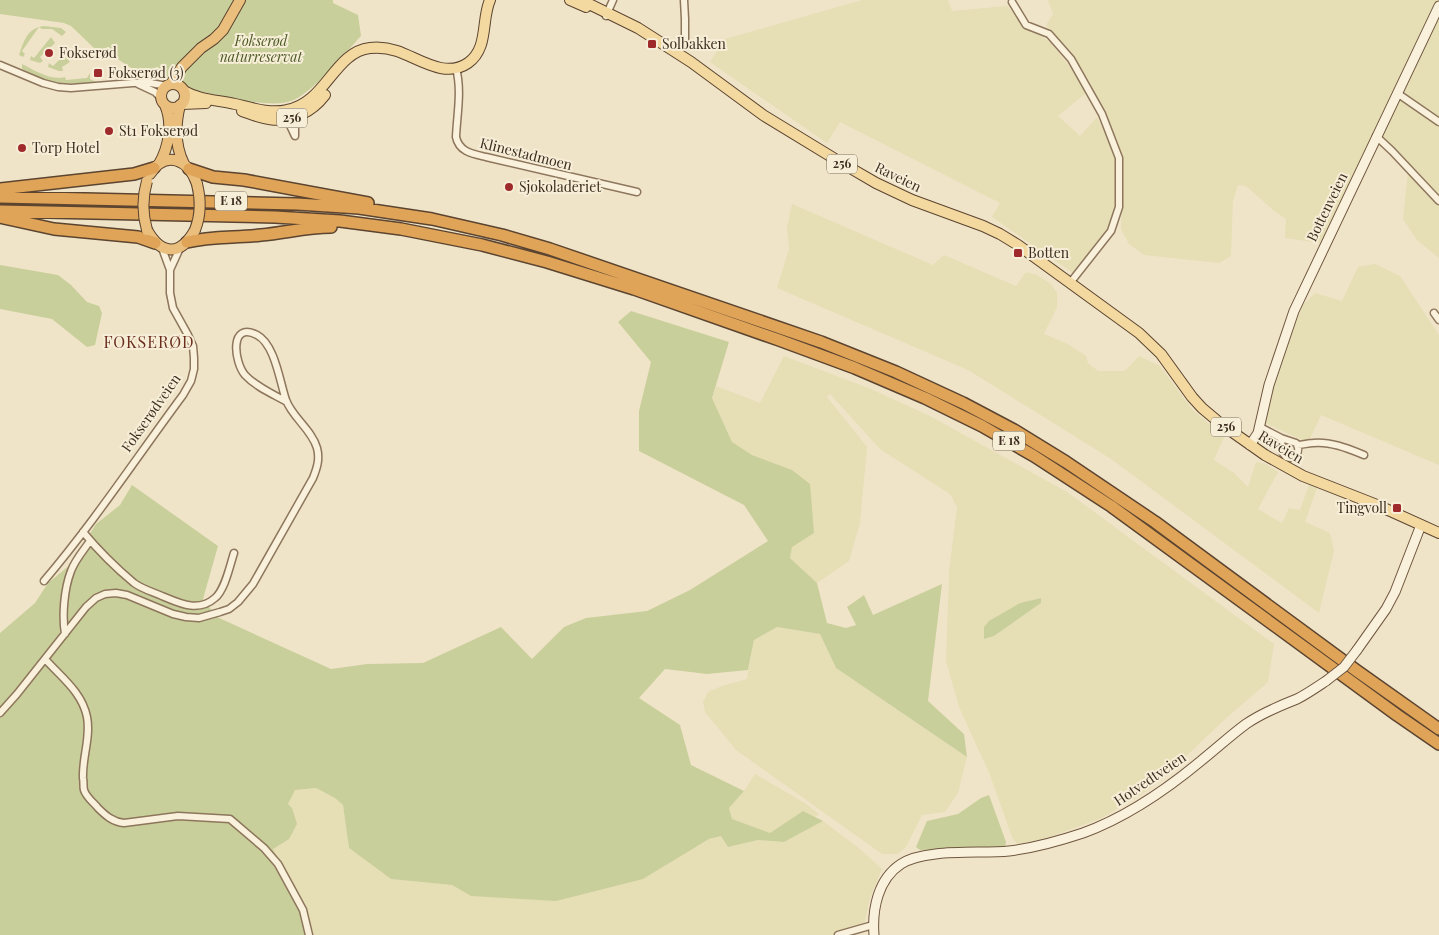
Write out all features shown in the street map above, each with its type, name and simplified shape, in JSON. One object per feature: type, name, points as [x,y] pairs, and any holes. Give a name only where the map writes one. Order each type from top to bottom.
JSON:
[{"type":"highway","name":"E 18","points":[[163,102],[163,90],[182,67],[222,30],[240,0]]},
{"type":"highway","name":"E 18","points":[[183,245],[195,230],[200,210],[200,196],[197,184],[179,152],[177,121],[181,104],[185,99],[183,89],[185,68],[201,48]]},
{"type":"highway","points":[[169,85],[178,85],[183,89]]},
{"type":"highway","points":[[163,102],[173,108],[181,104]]},
{"type":"highway","points":[[159,245],[147,230],[143,202],[147,181],[166,150],[168,115],[163,102]]},
{"type":"highway","points":[[0,189],[134,174],[157,166],[164,161],[172,160],[213,177],[262,183],[450,218],[461,224]]},
{"type":"highway","name":"E 18","points":[[0,197],[225,201],[319,205],[388,212],[461,224],[589,261],[820,342],[896,372],[988,416],[1041,446],[1117,495],[1439,730]]},
{"type":"highway","name":"E 18","points":[[0,211],[261,216],[340,221],[453,238],[554,264],[634,289],[855,368],[958,414],[1034,456],[1105,501],[1397,716],[1439,744]]},
{"type":"highway","points":[[0,218],[54,229],[138,237],[159,245]]},
{"type":"highway","name":"E 18","points":[[159,245],[170,250],[210,237],[260,235],[318,227],[349,227],[386,231],[401,229]]},
{"type":"main road","points":[[456,68],[468,63],[478,51],[490,0]]},
{"type":"main road","name":"Raveien","points":[[570,0],[606,14]]},
{"type":"main road","name":"Raveien","points":[[581,0],[636,31],[646,34],[691,62],[763,115],[876,183],[904,196],[983,226],[1018,245],[1132,326],[1167,361],[1202,408],[1250,445],[1282,466],[1439,532]]},
{"type":"main road","name":"Bottenveien","points":[[1250,445],[1260,428],[1269,385],[1294,311],[1439,6]]},
{"type":"main road","name":"256","points":[[181,104],[227,106],[265,118],[290,116],[310,110],[321,100],[348,63],[361,53],[376,48],[396,50],[438,68],[456,68]]},
{"type":"main road","name":"256","points":[[183,89],[199,98],[262,110],[280,111],[290,116]]},
{"type":"main road","name":"Hotvedtveien","points":[[874,935],[875,909],[881,888],[887,877],[902,864],[916,857],[933,854],[1011,850],[1054,842],[1084,832],[1129,811],[1161,791],[1247,723],[1271,709],[1299,698],[1326,682],[1344,666],[1386,609],[1395,592],[1422,525]]},
{"type":"street","points":[[606,14],[613,0]]},
{"type":"street","points":[[684,0],[685,46]]},
{"type":"street","points":[[1012,2],[1026,25],[1049,34],[1071,59],[1102,114],[1119,158],[1119,207],[1111,231],[1070,283]]},
{"type":"street","points":[[0,65],[43,83],[58,87],[71,88],[145,82],[169,85]]},
{"type":"street","name":"Klinestadmoen","points":[[456,68],[459,84],[456,137],[457,143],[464,150],[486,157],[637,192]]},
{"type":"street","points":[[137,84],[148,88],[163,102]]},
{"type":"street","points":[[1397,93],[1439,122]]},
{"type":"street","points":[[1376,136],[1439,201]]},
{"type":"street","name":"Fokserødveien","points":[[44,581],[83,532],[183,395],[191,381],[194,369],[193,346],[173,308],[170,293],[170,270],[159,245]]},
{"type":"street","name":"Fokserødveien","points":[[170,270],[183,245]]},
{"type":"street","points":[[1434,313],[1439,320]]},
{"type":"street","points":[[0,713],[86,607],[96,598],[116,592],[173,614],[199,618],[220,612],[238,602],[257,576],[313,478],[319,460],[318,449],[314,441],[287,402],[268,345],[257,335],[249,332],[238,336],[236,344],[240,364],[245,374],[254,383],[287,402]]},
{"type":"street","points":[[1260,428],[1292,441],[1297,445],[1306,445],[1311,442],[1332,444],[1364,455]]},
{"type":"street","points":[[1281,438],[1282,452],[1286,457],[1296,456],[1298,452],[1297,445]]},
{"type":"street","points":[[83,532],[90,541],[136,584],[187,606],[207,603],[218,596],[234,553]]},
{"type":"street","points":[[65,634],[64,610],[70,572],[77,558],[90,541]]},
{"type":"street","points":[[45,659],[72,686],[83,706],[88,727],[83,774],[84,790],[104,814],[113,820],[124,823],[178,816],[230,819],[264,848],[278,864],[303,910],[309,935]]},
{"type":"street","points":[[838,935],[873,925]]},
{"type":"shaded area","points":[[862,0],[948,0],[952,11],[1007,6],[1030,28],[1050,42],[1082,82],[1086,93],[1058,116],[1080,136],[1097,117],[1114,151],[1116,210],[1104,234],[1073,273],[992,217],[1000,203],[840,122],[827,143],[710,62],[725,39]]},
{"type":"shaded area","points":[[1048,0],[1437,0],[1320,243],[1285,238],[1286,219],[1246,186],[1238,185],[1233,201],[1231,256],[1219,263],[1144,255],[1129,244],[1121,229],[1122,162],[1117,140],[1089,81],[1046,25],[1053,14]]},
{"type":"shaded area","points":[[1439,6],[1439,198],[1376,136]]},
{"type":"shaded area","points":[[1408,172],[1439,201],[1439,258],[1417,240],[1403,219]]},
{"type":"shaded area","points":[[792,204],[933,265],[944,255],[1016,286],[1026,272],[1037,275],[1051,284],[1057,293],[1057,307],[1044,334],[1068,344],[1086,356],[1088,363],[1098,371],[1125,371],[1139,356],[1160,366],[1192,409],[1224,437],[1214,460],[1234,473],[1248,487],[1256,462],[1266,464],[1278,472],[1258,509],[1282,523],[1289,508],[1300,510],[1309,485],[1317,488],[1305,522],[1330,533],[1334,551],[1319,613],[1111,459],[968,370],[777,288],[789,249],[787,228]]},
{"type":"shaded area","points":[[1375,264],[1400,276],[1439,335],[1439,465],[1321,415],[1308,443],[1265,423],[1272,389],[1302,306],[1315,293],[1342,301],[1358,267]]},
{"type":"shaded area","points":[[784,356],[871,389],[930,416],[1067,492],[1274,644],[1268,682],[1148,790],[1102,818],[1044,839],[1017,844],[1012,837],[990,775],[959,707],[946,661],[949,572],[957,507],[950,494],[880,449],[830,394],[827,397],[867,447],[860,523],[849,561],[817,583],[790,558],[792,547],[792,470],[752,455],[732,442],[712,398],[716,386],[760,403]],"holes":[[[1041,598],[1041,603],[994,636],[985,639],[1020,603]]]},
{"type":"shaded area","points":[[777,627],[820,634],[836,668],[967,757],[958,793],[945,812],[922,815],[906,847],[898,854],[882,854],[736,750],[705,712],[703,702],[708,692],[747,679],[754,640]]},
{"type":"shaded area","points":[[755,774],[805,803],[819,814],[815,817],[803,811],[770,833],[732,819],[729,808],[744,791]]},
{"type":"shaded area","points":[[316,788],[335,798],[343,805],[349,848],[391,879],[452,885],[471,896],[643,879],[709,839],[721,836],[728,847],[758,840],[784,842],[823,821],[860,849],[882,869],[870,898],[865,922],[833,935],[307,935],[273,848],[289,839],[288,804],[294,790]]},
{"type":"green space","name":"Fokserød naturreservat","points":[[0,0],[333,0],[333,3],[358,15],[361,36],[318,82],[300,97],[281,103],[257,102],[193,90],[161,77],[151,77],[139,73],[116,58],[94,48],[71,26],[64,23],[0,14]]},
{"type":"green space","points":[[39,27],[22,51],[25,54],[23,57],[19,55],[27,36]]},
{"type":"green space","points":[[39,27],[61,28],[66,32],[62,36],[52,29],[42,29]]},
{"type":"green space","points":[[51,37],[55,43],[40,57],[43,61],[40,63],[30,60],[31,56],[34,58]]},
{"type":"green space","points":[[64,55],[70,62],[62,67],[63,71],[48,67],[49,63],[53,66]]},
{"type":"green space","points":[[22,64],[54,78],[65,77],[66,80],[87,78],[90,73],[90,79],[96,82],[60,83],[35,76],[22,69]]},
{"type":"green space","points":[[0,265],[58,275],[71,285],[87,302],[99,306],[102,313],[95,345],[87,347],[52,319],[0,309]]},
{"type":"green space","points":[[631,311],[729,342],[712,398],[732,442],[752,455],[792,470],[810,484],[814,533],[792,547],[790,558],[817,583],[827,623],[846,628],[856,625],[847,607],[864,595],[873,615],[942,584],[928,701],[964,734],[967,757],[836,668],[820,634],[777,627],[754,640],[748,670],[707,674],[665,669],[639,698],[680,725],[691,765],[744,791],[729,808],[732,819],[770,833],[803,811],[823,821],[784,842],[758,840],[728,847],[721,836],[709,839],[643,879],[556,901],[471,896],[452,885],[391,879],[349,848],[343,805],[335,798],[316,788],[295,790],[288,804],[292,808],[297,824],[289,839],[273,849],[304,911],[307,935],[0,935],[0,633],[35,603],[48,583],[71,564],[96,524],[120,505],[132,485],[218,546],[203,599],[217,617],[331,669],[367,664],[423,663],[501,627],[532,659],[564,627],[586,618],[647,611],[690,590],[768,541],[744,505],[639,451],[639,411],[651,362],[618,322]]},
{"type":"green space","points":[[1041,598],[1041,603],[994,636],[984,639],[984,627],[989,621],[1020,603]]},
{"type":"green space","points":[[989,795],[1006,842],[1005,848],[920,850],[916,847],[927,821],[958,814],[981,798]]},
{"type":"place","name":"Solbakken","points":[[652,44]]},
{"type":"place","name":"Fokserød","points":[[49,53]]},
{"type":"place","name":"Fokserød (3)","points":[[98,73]]},
{"type":"place","name":"St1 Fokserød","points":[[109,131]]},
{"type":"place","name":"Torp Hotel","points":[[22,148]]},
{"type":"place","name":"Sjokoladeriet","points":[[509,187]]},
{"type":"place","name":"Botten","points":[[1018,253]]},
{"type":"place","name":"Tingvoll","points":[[1397,508]]},
{"type":"district","name":"FOKSERØD","points":[[149,342]]}]
